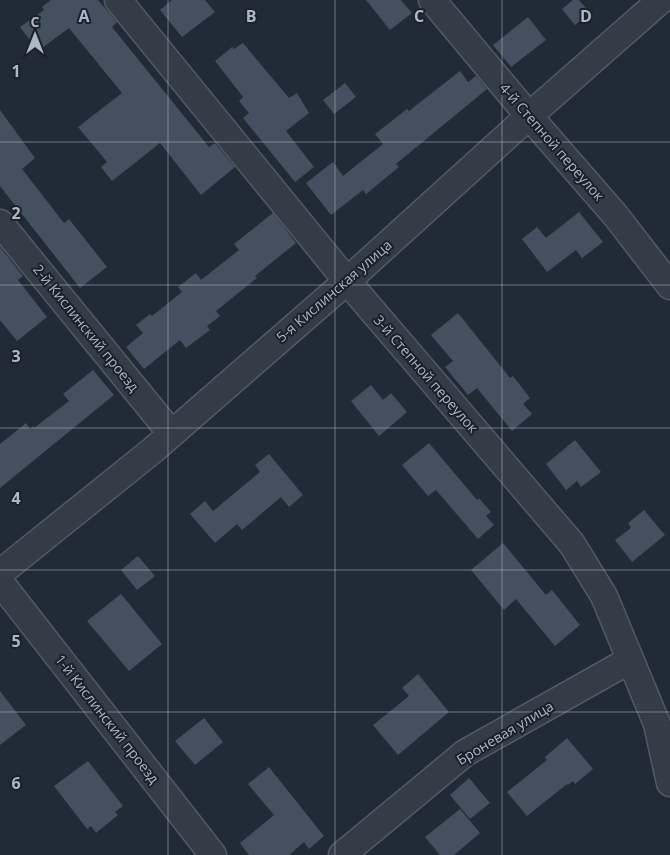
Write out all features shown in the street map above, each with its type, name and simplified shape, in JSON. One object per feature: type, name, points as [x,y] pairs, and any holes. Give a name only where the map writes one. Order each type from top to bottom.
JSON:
[{"type":"street","name":"3-й Степной переулок","points":[[118,0],[348,282],[572,544],[604,596],[657,724],[670,783]]},
{"type":"street","name":"4-й Степной переулок","points":[[432,0],[616,216],[670,286]]},
{"type":"street","name":"5-я Кислинская улица","points":[[0,573],[146,456],[348,282],[529,116],[661,0]]},
{"type":"street","name":"2-й Кислинский проезд","points":[[0,223],[171,433]]},
{"type":"street","name":"1-й Кислинский проезд","points":[[0,582],[213,855]]},
{"type":"street","name":"Броневая улица","points":[[342,855],[465,753],[630,660]]},
{"type":"building","points":[[51,0],[98,0],[117,22],[112,27],[209,147],[215,143],[235,167],[201,195],[160,143],[112,181],[101,167],[107,162],[78,127],[122,93],[69,28],[38,51],[20,27],[44,10],[42,7]]},
{"type":"building","points":[[172,0],[205,0],[215,12],[182,37],[160,10]]},
{"type":"building","points":[[366,0],[401,0],[412,13],[390,30]]},
{"type":"building","points":[[573,0],[579,0],[590,13],[575,25],[562,9]]},
{"type":"building","points":[[528,17],[546,40],[511,67],[493,45]]},
{"type":"building","points":[[243,43],[289,98],[297,93],[309,113],[286,131],[314,167],[295,182],[243,118],[249,113],[239,101],[243,97],[215,61],[232,47],[234,49]]},
{"type":"building","points":[[460,71],[468,82],[476,76],[487,89],[396,164],[399,167],[366,194],[363,190],[331,215],[306,183],[333,162],[343,176],[383,144],[375,134],[407,109],[409,111]]},
{"type":"building","points":[[345,83],[356,97],[334,114],[323,100]]},
{"type":"building","points":[[0,110],[35,158],[22,169],[64,223],[69,219],[107,267],[80,288],[0,186]]},
{"type":"building","points":[[579,212],[603,242],[582,258],[576,250],[547,272],[522,239],[537,227],[546,238]]},
{"type":"building","points":[[273,213],[296,243],[216,311],[220,316],[207,326],[210,330],[186,348],[180,340],[144,369],[126,347],[143,333],[136,325],[150,314],[152,316],[182,292],[178,287],[196,273],[201,280],[239,250],[234,244]]},
{"type":"building","points":[[0,247],[23,276],[18,280],[47,317],[17,341],[0,320]]},
{"type":"building","points":[[458,313],[510,378],[513,376],[530,398],[523,404],[532,414],[512,431],[477,388],[468,395],[445,367],[453,361],[431,335]]},
{"type":"building","points":[[93,370],[114,395],[0,488],[0,444],[26,423],[30,429],[34,426],[34,428],[69,401],[63,394]]},
{"type":"building","points":[[371,385],[383,400],[391,393],[407,412],[379,436],[351,401]]},
{"type":"building","points":[[575,440],[601,472],[581,487],[577,481],[566,490],[546,464]]},
{"type":"building","points":[[429,443],[477,500],[479,498],[491,512],[486,516],[494,525],[478,539],[436,490],[428,496],[402,465]]},
{"type":"building","points":[[269,454],[303,495],[289,507],[281,497],[242,530],[237,524],[215,543],[190,514],[205,501],[213,511],[260,472],[255,465]]},
{"type":"building","points":[[644,510],[665,535],[632,562],[615,540],[631,528],[628,523]]},
{"type":"building","points":[[503,543],[546,595],[552,590],[580,625],[555,646],[516,599],[504,610],[471,570]]},
{"type":"building","points":[[138,556],[155,576],[137,590],[121,570]]},
{"type":"building","points":[[121,594],[162,644],[129,671],[87,621]]},
{"type":"building","points":[[418,674],[449,712],[398,755],[373,725],[409,696],[402,688]]},
{"type":"building","points":[[0,691],[26,725],[0,745]]},
{"type":"building","points":[[204,718],[223,742],[195,765],[175,741]]},
{"type":"building","points":[[567,738],[593,769],[575,784],[573,781],[567,784],[527,816],[507,792],[547,760],[545,757]]},
{"type":"building","points":[[88,761],[123,806],[115,812],[118,815],[96,833],[91,826],[87,829],[54,786]]},
{"type":"building","points":[[269,767],[324,836],[309,849],[304,842],[289,855],[249,855],[240,843],[274,815],[248,784]]},
{"type":"building","points":[[469,778],[490,803],[470,819],[450,795]]},
{"type":"building","points":[[460,809],[480,833],[454,855],[440,855],[425,837]]}]
